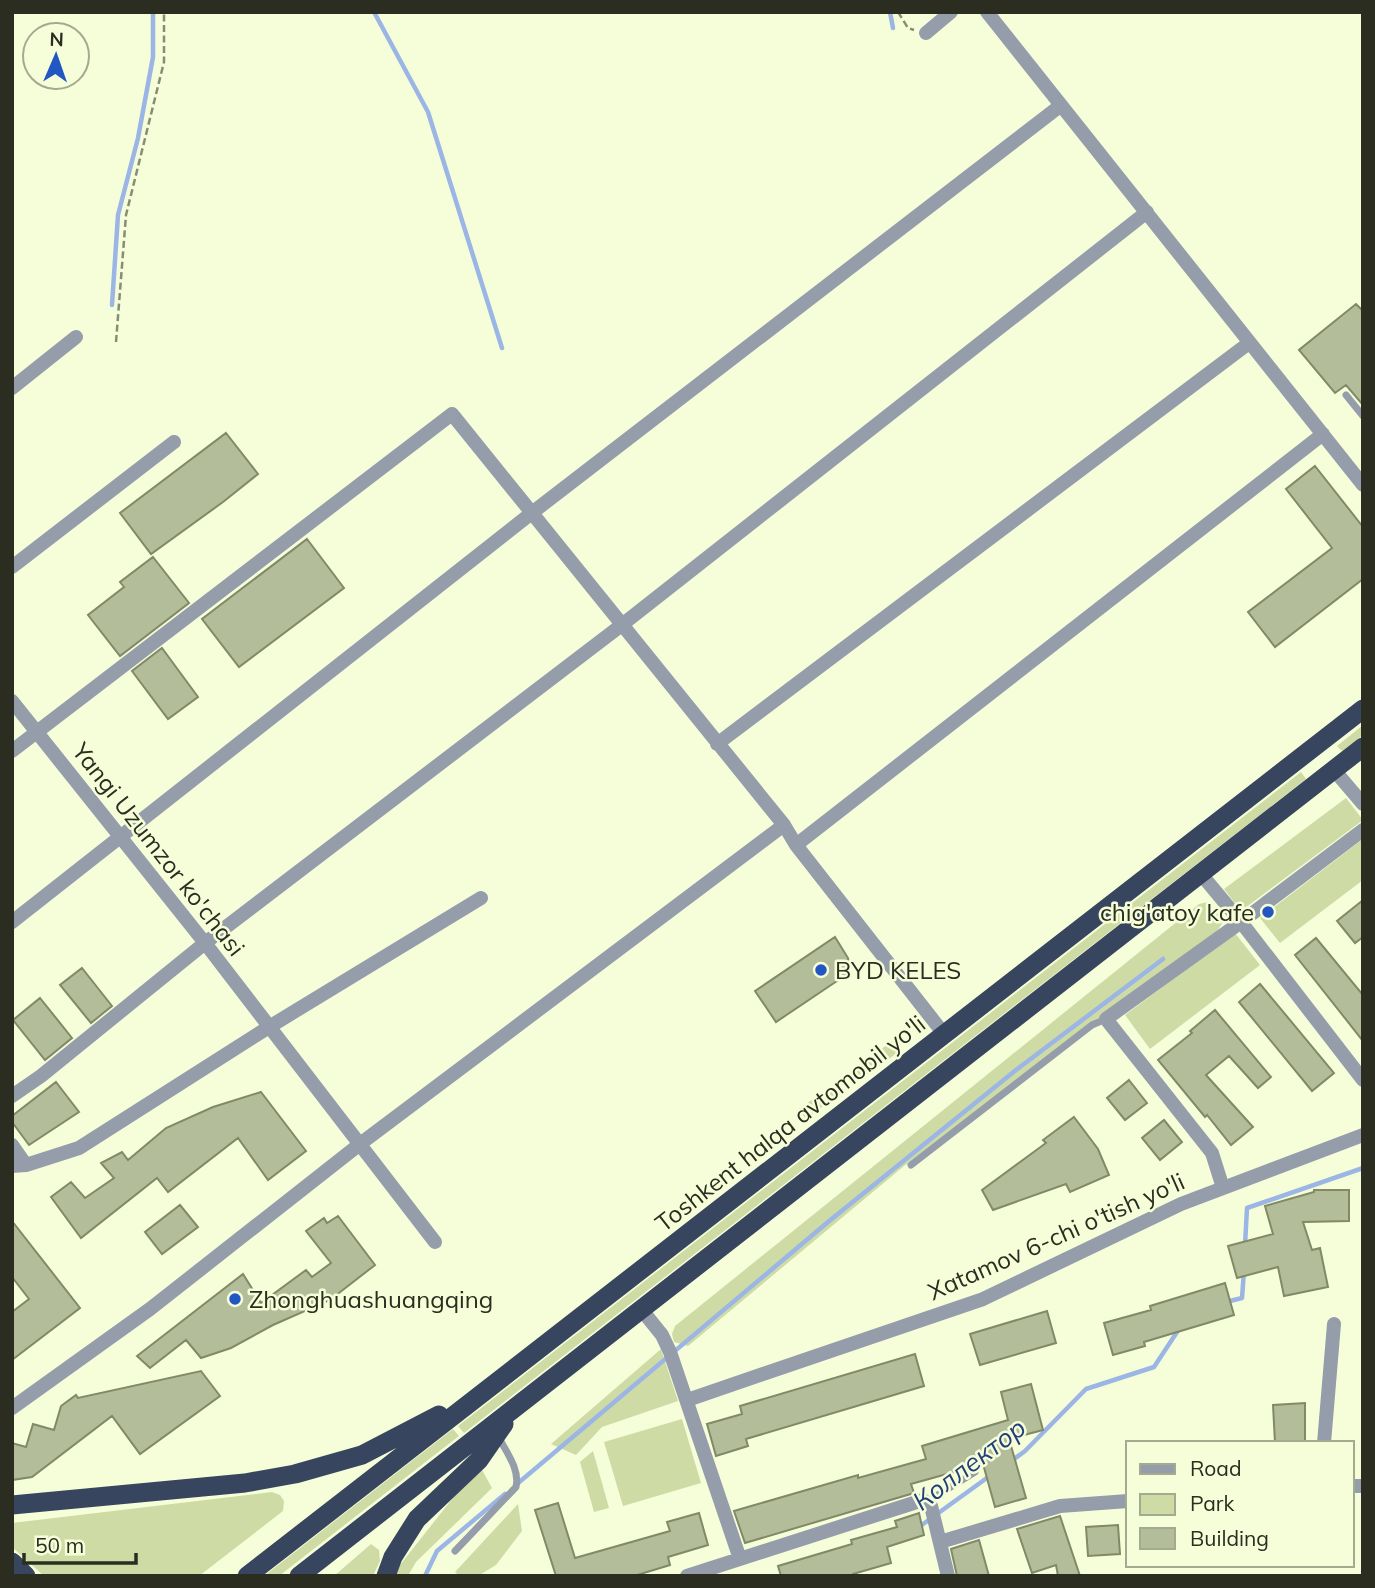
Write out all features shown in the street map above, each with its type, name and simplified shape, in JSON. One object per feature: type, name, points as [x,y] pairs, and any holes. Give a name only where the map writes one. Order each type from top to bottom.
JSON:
[{"type":"highway","name":"Toshkent halqa avtomobil yo'li","points":[[247,1576],[1363,709]]},
{"type":"highway","points":[[1315,746],[1334,770]]},
{"type":"highway","points":[[299,1576],[1363,747]]},
{"type":"highway","points":[[12,1505],[244,1483],[330,1466],[362,1455],[483,1392]]},
{"type":"highway","points":[[386,1576],[393,1557],[417,1519],[479,1460],[517,1406]]},
{"type":"highway","points":[[12,1562],[26,1576]]},
{"type":"street","points":[[926,33],[951,12]]},
{"type":"street","points":[[987,12],[1363,485]]},
{"type":"street","points":[[12,922],[533,512],[1060,106]]},
{"type":"street","points":[[12,1096],[41,1076],[205,943],[623,624],[1147,212]]},
{"type":"street","points":[[12,388],[76,337]]},
{"type":"street","points":[[717,744],[1249,344]]},
{"type":"street","points":[[12,751],[452,414],[784,825],[796,845],[944,1034]]},
{"type":"street","points":[[796,845],[1323,434]]},
{"type":"street","points":[[12,567],[174,442]]},
{"type":"street","name":"Yangi Uzumzor ko'chasi","points":[[12,701],[205,943],[435,1242]]},
{"type":"street","points":[[1334,770],[1363,804]]},
{"type":"street","points":[[12,1408],[150,1309],[360,1144],[784,825]]},
{"type":"street","points":[[1223,1188],[1212,1153],[1106,1019],[1363,830]]},
{"type":"street","points":[[1201,874],[1363,1080]]},
{"type":"street","points":[[12,1145],[19,1166],[79,1148],[269,1027],[481,898]]},
{"type":"street","name":"Xatamov 6-chi o'tish yo'li","points":[[687,1400],[983,1299],[1181,1203],[1363,1135]]},
{"type":"street","points":[[641,1310],[662,1335],[670,1352],[740,1559]]},
{"type":"street","points":[[1324,1441],[1334,1324]]},
{"type":"street","points":[[687,1576],[923,1500],[933,1513],[948,1576]]},
{"type":"street","points":[[940,1542],[1060,1506],[1126,1502]]},
{"type":"lane","points":[[1346,395],[1363,416]]},
{"type":"lane","points":[[911,1166],[1092,1025],[1106,1019]]},
{"type":"lane","points":[[455,1550],[516,1486],[517,1472],[497,1434]]},
{"type":"lane","points":[[933,1513],[975,1472]]},
{"type":"path","points":[[116,342],[126,215],[164,62],[164,12]]},
{"type":"path","points":[[898,12],[908,28],[926,33]]},
{"type":"green space","points":[[1363,725],[1363,735],[1342,751],[1337,746]]},
{"type":"green space","points":[[1301,772],[1306,779],[464,1433],[458,1426]]},
{"type":"green space","points":[[1346,798],[1363,820],[1245,908],[1234,902],[1224,889]]},
{"type":"green space","points":[[1363,839],[1363,880],[1280,943],[1260,918]]},
{"type":"green space","points":[[1208,902],[1224,920],[1218,930],[904,1166],[688,1346],[674,1342],[672,1334],[675,1326],[1199,904]]},
{"type":"green space","points":[[1235,933],[1260,965],[1150,1049],[1125,1015]]},
{"type":"green space","points":[[892,1041],[900,1051],[855,1083],[848,1074]]},
{"type":"green space","points":[[831,1086],[838,1095],[806,1119],[799,1109]]},
{"type":"green space","points":[[661,1349],[678,1401],[602,1427],[576,1455],[551,1444]]},
{"type":"green space","points":[[682,1419],[701,1483],[623,1506],[604,1442]]},
{"type":"green space","points":[[453,1429],[459,1436],[279,1576],[264,1576]]},
{"type":"green space","points":[[593,1451],[609,1508],[594,1512],[580,1462]]},
{"type":"green space","points":[[482,1470],[492,1488],[416,1562],[409,1574],[411,1576],[396,1576],[400,1565],[456,1494]]},
{"type":"green space","points":[[272,1492],[280,1495],[284,1501],[283,1511],[199,1576],[44,1576],[12,1547],[12,1523]]},
{"type":"green space","points":[[518,1504],[522,1531],[496,1565],[478,1576],[460,1576],[455,1572]]},
{"type":"green space","points":[[371,1544],[379,1550],[380,1561],[373,1576],[334,1576]]},
{"type":"building","points":[[1356,304],[1363,311],[1363,405],[1346,385],[1335,393],[1299,350]]},
{"type":"building","points":[[226,433],[258,474],[151,554],[120,513]]},
{"type":"building","points":[[1315,466],[1363,527],[1363,579],[1275,647],[1248,612],[1332,548],[1286,489]]},
{"type":"building","points":[[307,539],[344,588],[239,667],[202,619]]},
{"type":"building","points":[[153,557],[189,603],[120,656],[88,615],[124,587],[120,582]]},
{"type":"building","points":[[162,648],[198,697],[168,719],[132,671]]},
{"type":"building","points":[[1363,900],[1363,937],[1355,943],[1337,921]]},
{"type":"building","points":[[835,937],[848,958],[846,975],[776,1022],[755,991]]},
{"type":"building","points":[[1316,938],[1363,995],[1363,1041],[1295,955]]},
{"type":"building","points":[[82,968],[112,1006],[91,1023],[60,985]]},
{"type":"building","points":[[1260,984],[1334,1073],[1312,1091],[1239,1002]]},
{"type":"building","points":[[40,998],[72,1038],[45,1060],[13,1020]]},
{"type":"building","points":[[1215,1010],[1271,1077],[1258,1088],[1229,1056],[1206,1075],[1253,1127],[1231,1145],[1158,1060],[1192,1033],[1190,1031]]},
{"type":"building","points":[[1129,1080],[1147,1103],[1125,1120],[1107,1098]]},
{"type":"building","points":[[56,1082],[79,1112],[29,1145],[12,1122],[12,1116]]},
{"type":"building","points":[[261,1092],[306,1151],[268,1180],[238,1138],[168,1192],[157,1178],[81,1238],[51,1197],[71,1182],[85,1198],[114,1178],[101,1163],[122,1152],[128,1160],[166,1128],[213,1107]]},
{"type":"building","points":[[1074,1117],[1098,1149],[1109,1175],[1070,1192],[1066,1184],[993,1210],[982,1190],[1046,1143],[1043,1140]]},
{"type":"building","points":[[1164,1120],[1182,1142],[1160,1160],[1142,1138]]},
{"type":"building","points":[[1314,1190],[1349,1190],[1349,1221],[1303,1222],[1312,1250],[1320,1248],[1328,1287],[1284,1296],[1278,1267],[1237,1278],[1228,1246],[1273,1234],[1265,1206]]},
{"type":"building","points":[[180,1205],[198,1227],[162,1254],[145,1232]]},
{"type":"building","points":[[338,1216],[375,1265],[330,1300],[273,1325],[231,1348],[201,1358],[186,1340],[150,1368],[137,1356],[243,1274],[261,1303],[306,1270],[312,1277],[331,1263],[306,1231],[324,1218],[327,1223]]},
{"type":"building","points":[[12,1221],[80,1308],[12,1360],[12,1312],[29,1299],[12,1277]]},
{"type":"building","points":[[1225,1283],[1234,1315],[1144,1342],[1145,1346],[1113,1355],[1104,1323],[1151,1310],[1150,1306]]},
{"type":"building","points":[[1047,1311],[1056,1343],[980,1365],[970,1334]]},
{"type":"building","points":[[915,1354],[924,1386],[746,1439],[748,1446],[716,1456],[707,1424],[742,1414],[740,1406]]},
{"type":"building","points":[[201,1371],[220,1396],[140,1454],[112,1416],[32,1477],[12,1480],[12,1443],[26,1447],[33,1424],[54,1430],[61,1406],[76,1395],[78,1398]]},
{"type":"building","points":[[1031,1384],[1043,1430],[1009,1439],[1026,1498],[995,1507],[983,1464],[911,1484],[914,1493],[745,1543],[734,1511],[858,1475],[858,1478],[926,1459],[922,1446],[1008,1420],[1001,1392]]},
{"type":"building","points":[[1305,1403],[1305,1441],[1275,1441],[1273,1405]]},
{"type":"building","points":[[558,1503],[575,1558],[670,1531],[667,1522],[699,1513],[708,1545],[668,1557],[670,1565],[634,1576],[556,1576],[535,1510]]},
{"type":"building","points":[[919,1513],[924,1535],[887,1547],[891,1563],[853,1576],[781,1576],[778,1566],[852,1544],[851,1540],[897,1527],[895,1521]]},
{"type":"building","points":[[1060,1516],[1080,1576],[1058,1576],[1056,1565],[1032,1573],[1017,1529]]},
{"type":"building","points":[[1118,1525],[1120,1554],[1088,1556],[1086,1527]]},
{"type":"building","points":[[979,1540],[989,1576],[957,1576],[951,1549]]},
{"type":"waterway","points":[[112,305],[118,215],[138,138],[153,57],[153,12]]},
{"type":"waterway","points":[[374,12],[428,112],[502,348]]},
{"type":"waterway","points":[[890,12],[893,28]]},
{"type":"waterway","points":[[517,1484],[828,1222],[1016,1070],[1163,959]]},
{"type":"waterway","name":"Коллектор","points":[[1245,1245],[1247,1208],[1363,1168]]},
{"type":"waterway","name":"Коллектор","points":[[1226,1302],[1242,1298],[1244,1271]]},
{"type":"waterway","name":"Коллектор","points":[[1010,1462],[1025,1451],[1086,1389],[1154,1367],[1179,1329]]},
{"type":"waterway","name":"Коллектор","points":[[919,1527],[991,1475]]},
{"type":"waterway","points":[[425,1576],[437,1551],[505,1494]]},
{"type":"place","name":"chig'atoy kafe","points":[[1268,912]]},
{"type":"place","name":"BYD KELES","points":[[821,970]]},
{"type":"place","name":"Zhonghuashuangqing","points":[[235,1299]]}]
